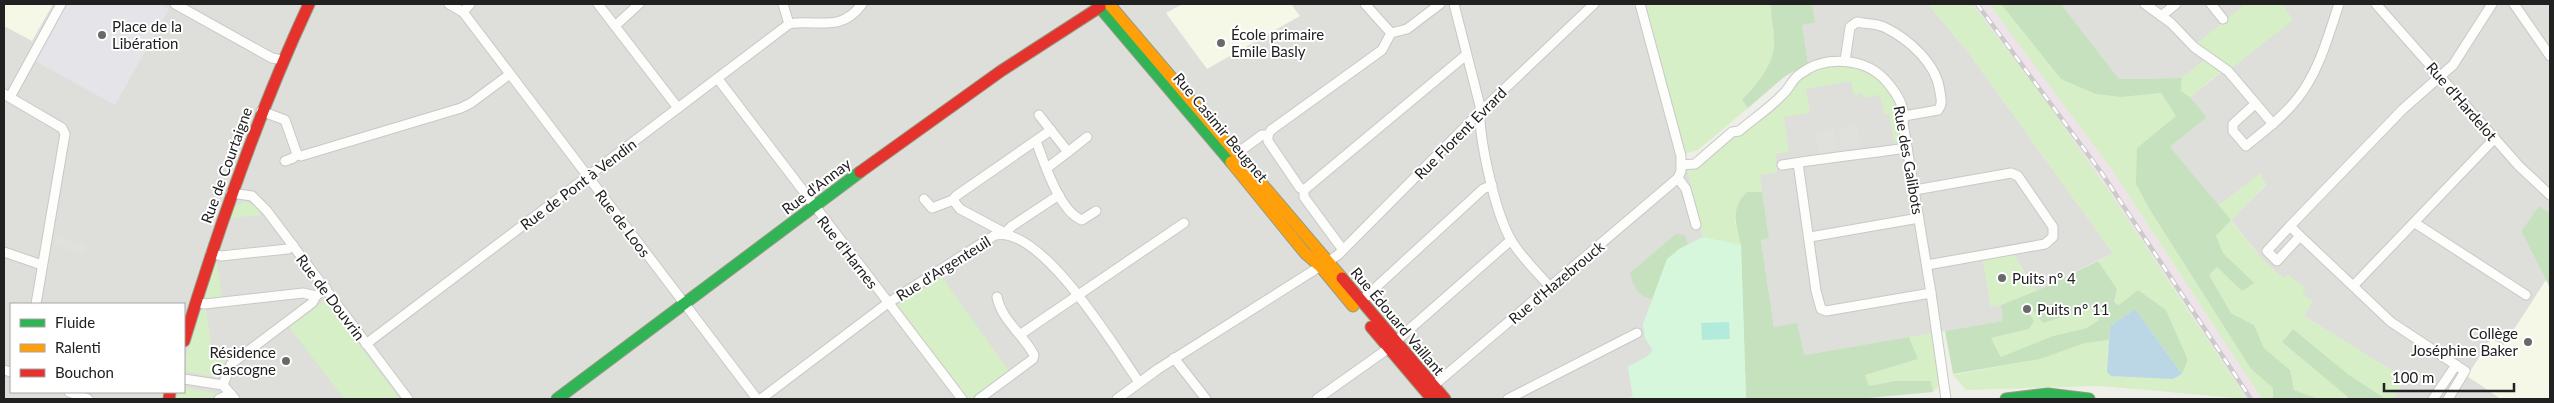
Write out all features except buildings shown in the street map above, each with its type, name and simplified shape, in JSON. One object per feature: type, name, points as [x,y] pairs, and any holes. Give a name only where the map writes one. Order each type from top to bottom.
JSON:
[{"type":"main road","name":"Rue de Courtaigne","points":[[185,338],[231,193],[261,111],[282,60],[309,4]]},
{"type":"main road","name":"Rue Casimir Beugnet","points":[[1102,5],[1236,154],[1323,264]]},
{"type":"main road","name":"Rue Casimir Beugnet","points":[[1102,5],[1305,253],[1323,264]]},
{"type":"main road","name":"Rue d'Annay","points":[[557,399],[813,206],[1001,71],[1102,5]]},
{"type":"main road","name":"Rue Édouard Vaillant","points":[[1323,264],[1336,270],[1432,399]]},
{"type":"main road","name":"Rue Édouard Vaillant","points":[[1323,264],[1392,345],[1444,399]]},
{"type":"main road","points":[[2006,399],[2048,394],[2089,399]]},
{"type":"street","points":[[36,303],[65,134],[62,128],[7,96],[61,4]]},
{"type":"street","points":[[175,4],[272,58],[282,60]]},
{"type":"street","name":"Rue de Loos","points":[[449,4],[463,12],[684,304],[759,399]]},
{"type":"street","points":[[463,12],[470,4]]},
{"type":"street","points":[[598,4],[678,108]]},
{"type":"street","points":[[615,26],[639,4]]},
{"type":"street","points":[[783,4],[789,24],[826,24],[840,21],[851,15],[862,4]]},
{"type":"street","points":[[1365,4],[1391,33]]},
{"type":"street","points":[[1304,190],[1300,188],[1268,141],[1268,135],[1271,130],[1382,50],[1391,33],[1407,29],[1440,4]]},
{"type":"street","points":[[1454,4],[1480,106],[1478,120],[1492,184],[1511,240],[1550,287]]},
{"type":"street","name":"Rue Florent Evrard","points":[[1118,399],[1174,358],[1343,250],[1479,114],[1594,4]]},
{"type":"street","points":[[1640,4],[1682,165],[1678,178],[1686,189],[1696,225]]},
{"type":"street","points":[[2145,4],[2162,16],[2194,47],[2228,71],[2273,124]]},
{"type":"street","points":[[2162,16],[2176,4]]},
{"type":"street","points":[[2211,4],[2223,18]]},
{"type":"street","points":[[2255,104],[2233,124],[2233,131],[2246,146],[2273,124],[2296,101],[2310,78],[2339,4]]},
{"type":"street","name":"Rue d'Hardelot","points":[[2376,4],[2519,166],[2550,195]]},
{"type":"street","points":[[2300,236],[2278,262],[2267,251],[2403,109],[2453,65],[2492,4]]},
{"type":"street","points":[[2514,4],[2550,56]]},
{"type":"street","points":[[1845,61],[1850,27],[1857,22],[1883,26],[1910,43],[1932,69],[1940,85],[1942,99],[1938,110],[1904,116]]},
{"type":"street","name":"Rue de Pont à Vendin","points":[[366,344],[789,24]]},
{"type":"street","points":[[1304,190],[1309,188],[1466,55]]},
{"type":"street","name":"Rue des Galibots","points":[[1682,165],[1695,164],[1732,132],[1739,131],[1783,95],[1798,75],[1804,71],[1821,64],[1845,61],[1879,74],[1894,91],[1904,116],[1903,123],[1932,293],[1946,399]]},
{"type":"street","points":[[296,154],[301,156],[461,108],[471,104],[510,74]]},
{"type":"street","name":"Rue d'Harnes","points":[[718,79],[962,399]]},
{"type":"street","points":[[261,111],[284,120],[296,154]]},
{"type":"street","points":[[1040,115],[1068,152]]},
{"type":"street","points":[[924,199],[932,208],[953,200],[956,196],[1051,130]]},
{"type":"street","points":[[1236,154],[1262,136],[1268,135]]},
{"type":"street","points":[[1047,168],[1087,137]]},
{"type":"street","points":[[2354,285],[2495,138]]},
{"type":"street","points":[[1036,141],[1059,196],[1077,218],[1082,220],[1096,211]]},
{"type":"street","points":[[1782,165],[1907,148]]},
{"type":"street","points":[[285,161],[293,158],[296,154]]},
{"type":"street","points":[[1798,162],[1818,305],[1826,311],[1932,293]]},
{"type":"street","points":[[1915,190],[2011,173],[2018,176],[2053,227],[2054,237],[2045,244],[1927,265]]},
{"type":"street","name":"Rue d'Hazebrouck","points":[[1433,386],[1678,178]]},
{"type":"street","points":[[1360,302],[1483,188],[1492,184]]},
{"type":"street","points":[[1304,190],[1304,197],[1343,250]]},
{"type":"street","name":"Rue de Douvrin","points":[[231,193],[252,196],[267,211],[408,399]]},
{"type":"street","points":[[953,200],[960,209],[1005,233],[1012,226],[1059,196]]},
{"type":"street","points":[[1810,237],[1919,218]]},
{"type":"street","points":[[1021,334],[1184,223]]},
{"type":"street","points":[[2415,223],[2526,295]]},
{"type":"street","points":[[2290,226],[2391,322],[2465,371],[2448,399]]},
{"type":"street","name":"Rue d'Argenteuil","points":[[759,399],[888,303],[996,235],[1005,233],[1022,240],[1043,257],[1080,295],[1139,382]]},
{"type":"street","points":[[1317,399],[1392,345],[1511,240]]},
{"type":"street","points":[[211,253],[221,256],[288,248],[293,245]]},
{"type":"street","points":[[4,252],[42,265]]},
{"type":"street","points":[[222,386],[231,364],[312,303],[316,296],[326,288]]},
{"type":"street","points":[[196,302],[205,304],[303,293],[316,296]]},
{"type":"street","points":[[978,399],[1033,359],[1033,352],[1021,334],[1000,310],[997,297]]},
{"type":"street","points":[[1508,399],[1637,333]]},
{"type":"street","points":[[1174,358],[1206,399]]},
{"type":"street","points":[[2433,399],[2456,365]]},
{"type":"street","points":[[185,379],[222,386],[233,396]]},
{"type":"street","points":[[72,393],[88,399]]},
{"type":"street","points":[[219,399],[233,396]]},
{"type":"shaded area","points":[[4,4],[1646,4],[1703,237],[1688,246],[1645,338],[1653,350],[1648,356],[1628,367],[1633,397],[1628,399],[4,399]]},
{"type":"shaded area","points":[[4,4],[53,4],[32,41],[4,26]]},
{"type":"shaded area","name":"Place de la Libération","points":[[66,4],[160,4],[169,9],[115,105],[35,61]]},
{"type":"shaded area","name":"École primaire Emile Basly","points":[[1183,4],[1291,4],[1300,16],[1207,69],[1166,13]]},
{"type":"shaded area","points":[[1812,4],[1928,4],[1968,52],[2113,253],[2036,291],[2014,255],[1983,261],[1991,306],[2001,305],[2004,321],[1804,355],[1774,327],[1761,239],[1769,238],[1759,175],[1777,172],[1775,154],[1783,117],[1806,89],[1808,63],[1802,25],[1814,23]]},
{"type":"shaded area","points":[[1972,4],[1989,4],[2056,92],[2110,167],[2262,399],[2247,399],[2239,390],[2179,296],[2046,101]]},
{"type":"shaded area","points":[[2061,4],[2550,4],[2550,213],[2539,206],[2521,231],[2546,280],[2504,346],[2468,376],[2501,399],[2393,399],[2404,378],[2304,316],[2302,294],[2287,275],[2284,279],[2263,260],[2231,220],[2266,185],[2260,174],[2218,206],[2170,147],[2207,117],[2190,97],[2223,71],[2206,59],[2182,78],[2119,79]]},
{"type":"shaded area","points":[[1858,125],[1861,146],[1842,149],[1838,128]]},
{"type":"shaded area","points":[[1835,128],[1838,149],[1819,154],[1815,131]]},
{"type":"shaded area","points":[[57,236],[86,245],[83,254],[54,245]]},
{"type":"shaded area","name":"Collège Joséphine Baker","points":[[2546,280],[2550,288],[2550,399],[2501,399],[2467,376],[2491,339],[2504,345]]},
{"type":"green space","points":[[1646,4],[1771,4],[1774,48],[1769,65],[1742,100],[1748,108],[1698,150],[1684,154]]},
{"type":"green space","points":[[1771,4],[1812,4],[1815,23],[1802,25],[1808,63],[1784,77],[1748,108],[1742,100],[1769,65],[1774,48]]},
{"type":"green space","points":[[1928,4],[1972,4],[2046,101],[2110,193],[2247,399],[2101,386],[1966,390],[1953,375],[2040,359],[2085,343],[2109,340],[2107,372],[2173,379],[2182,374],[2188,360],[2166,310],[2138,290],[2119,305],[2114,302],[2117,289],[2098,261],[2113,253],[1968,52]]},
{"type":"green space","points":[[1989,4],[2001,4],[2061,79],[2122,97],[2161,93],[2176,116],[2137,148],[2150,210],[2251,369],[2273,388],[2273,399],[2262,399],[2110,167]]},
{"type":"green space","points":[[2001,4],[2061,4],[2119,79],[2182,78],[2181,91],[2190,97],[2207,117],[2170,147],[2231,220],[2216,236],[2223,253],[2254,283],[2242,291],[2217,267],[2209,275],[2231,313],[2254,325],[2264,348],[2290,370],[2294,390],[2319,399],[2273,399],[2273,388],[2251,369],[2150,210],[2136,184],[2137,148],[2176,116],[2161,93],[2122,97],[2096,94],[2061,79]]},
{"type":"green space","points":[[2245,4],[2285,4],[2283,5],[2293,20],[2232,68],[2196,44]]},
{"type":"green space","points":[[2206,59],[2223,70],[2190,97],[2181,91],[2182,78]]},
{"type":"green space","points":[[1832,65],[1844,66],[1867,73],[1885,86],[1892,95],[1896,106],[1899,139],[1898,142],[1894,142],[1889,114],[1884,114],[1880,95],[1863,98],[1862,93],[1854,95],[1851,81],[1806,89],[1810,113],[1784,117],[1789,152],[1775,154],[1777,172],[1760,175],[1762,192],[1747,192],[1735,221],[1741,245],[1746,399],[1628,399],[1633,396],[1628,367],[1648,356],[1653,350],[1645,338],[1643,324],[1679,249],[1703,237],[1688,171],[1734,136],[1741,135],[1790,93],[1796,81],[1807,72]]},
{"type":"green space","points":[[2260,173],[2266,184],[2231,221],[2263,260],[2284,279],[2287,274],[2306,288],[2302,294],[2313,301],[2304,316],[2404,378],[2393,399],[2386,399],[2349,375],[2293,329],[2282,342],[2349,397],[2319,399],[2294,390],[2290,370],[2264,348],[2254,325],[2231,313],[2209,275],[2217,267],[2253,283],[2223,253],[2216,236],[2230,220],[2218,206]]},
{"type":"green space","points":[[1747,192],[1762,192],[1769,238],[1761,240],[1774,327],[1797,323],[1804,355],[1909,337],[1918,359],[1865,375],[1869,386],[1895,381],[1931,381],[1933,392],[1857,399],[1746,399],[1741,245],[1737,230],[1736,211],[1738,204]]},
{"type":"green space","points":[[245,201],[255,206],[261,215],[230,218],[234,207]]},
{"type":"green space","points":[[2539,206],[2550,213],[2550,288],[2521,231]]},
{"type":"green space","points":[[1676,234],[1685,235],[1688,246],[1679,249],[1684,300],[1657,300],[1643,296],[1633,283],[1630,273]]},
{"type":"green space","points":[[1703,237],[1741,245],[1746,399],[1628,399],[1633,396],[1628,367],[1648,356],[1653,350],[1645,338],[1643,324],[1667,259],[1679,249]]},
{"type":"green space","points":[[2014,255],[2036,291],[1991,307],[1983,261]]},
{"type":"green space","points":[[2098,261],[2117,289],[2114,302],[2119,305],[2138,290],[2166,310],[2188,360],[2182,374],[2135,309],[2110,326],[2109,340],[2085,343],[2040,359],[1953,374],[1945,331],[2003,321],[2001,305],[2036,291]],"holes":[[[2028,304],[2043,323],[2098,306],[2099,320],[2087,328],[2053,336],[2001,357],[1991,338],[2029,329],[2034,321],[2024,307]]]},
{"type":"green space","points":[[217,262],[222,299],[207,300],[205,297]]},
{"type":"green space","points":[[942,277],[1009,371],[971,399],[965,396],[897,305]]},
{"type":"green space","points":[[325,300],[400,399],[344,399],[289,327]]},
{"type":"green space","points":[[2029,304],[2043,323],[2098,306],[2099,320],[2087,328],[2053,336],[2002,358],[1991,338],[2029,329],[2023,307]]},
{"type":"green space","points":[[206,308],[212,351],[228,350],[229,357],[215,377],[185,371],[185,360],[201,311]]},
{"type":"green space","points":[[1729,322],[1730,339],[1702,340],[1701,323]]},
{"type":"green space","points":[[2293,329],[2349,375],[2386,399],[2346,399],[2348,397],[2282,342]]},
{"type":"green space","points":[[1932,333],[1941,384],[1933,392],[1931,381],[1895,381],[1869,386],[1865,375],[1918,359],[1909,337]]},
{"type":"green space","points":[[185,387],[221,394],[221,397],[177,399],[177,393],[185,393]]},
{"type":"water","points":[[2135,309],[2182,374],[2173,379],[2111,376],[2107,372],[2110,326]]},
{"type":"railway","points":[[1977,4],[2101,172],[2251,399]]},
{"type":"traffic: fast","points":[[1097,4],[1231,162]]},
{"type":"traffic: fast","points":[[557,399],[860,172]]},
{"type":"traffic: fast","points":[[2006,399],[2048,394],[2089,399]]},
{"type":"traffic: slow","points":[[1109,4],[1342,278]]},
{"type":"traffic: slow","points":[[1231,162],[1305,253],[1320,266],[1353,306]]},
{"type":"traffic: jam","points":[[185,338],[240,170],[290,45],[309,4]]},
{"type":"traffic: jam","points":[[860,172],[1001,71],[1100,7]]},
{"type":"traffic: jam","points":[[1342,278],[1445,399]]},
{"type":"traffic: jam","points":[[1371,327],[1432,399]]},
{"type":"traffic: jam","points":[[169,399],[170,393]]},
{"type":"place","name":"Place de la Libération","points":[[102,35]]},
{"type":"place","name":"École primaire Emile Basly","points":[[1221,43]]},
{"type":"place","name":"Puits n° 4","points":[[2002,278]]},
{"type":"place","name":"Puits n° 11","points":[[2027,309]]},
{"type":"place","name":"Collège Joséphine Baker","points":[[2528,342]]},
{"type":"place","name":"Résidence Gascogne","points":[[286,361]]}]
